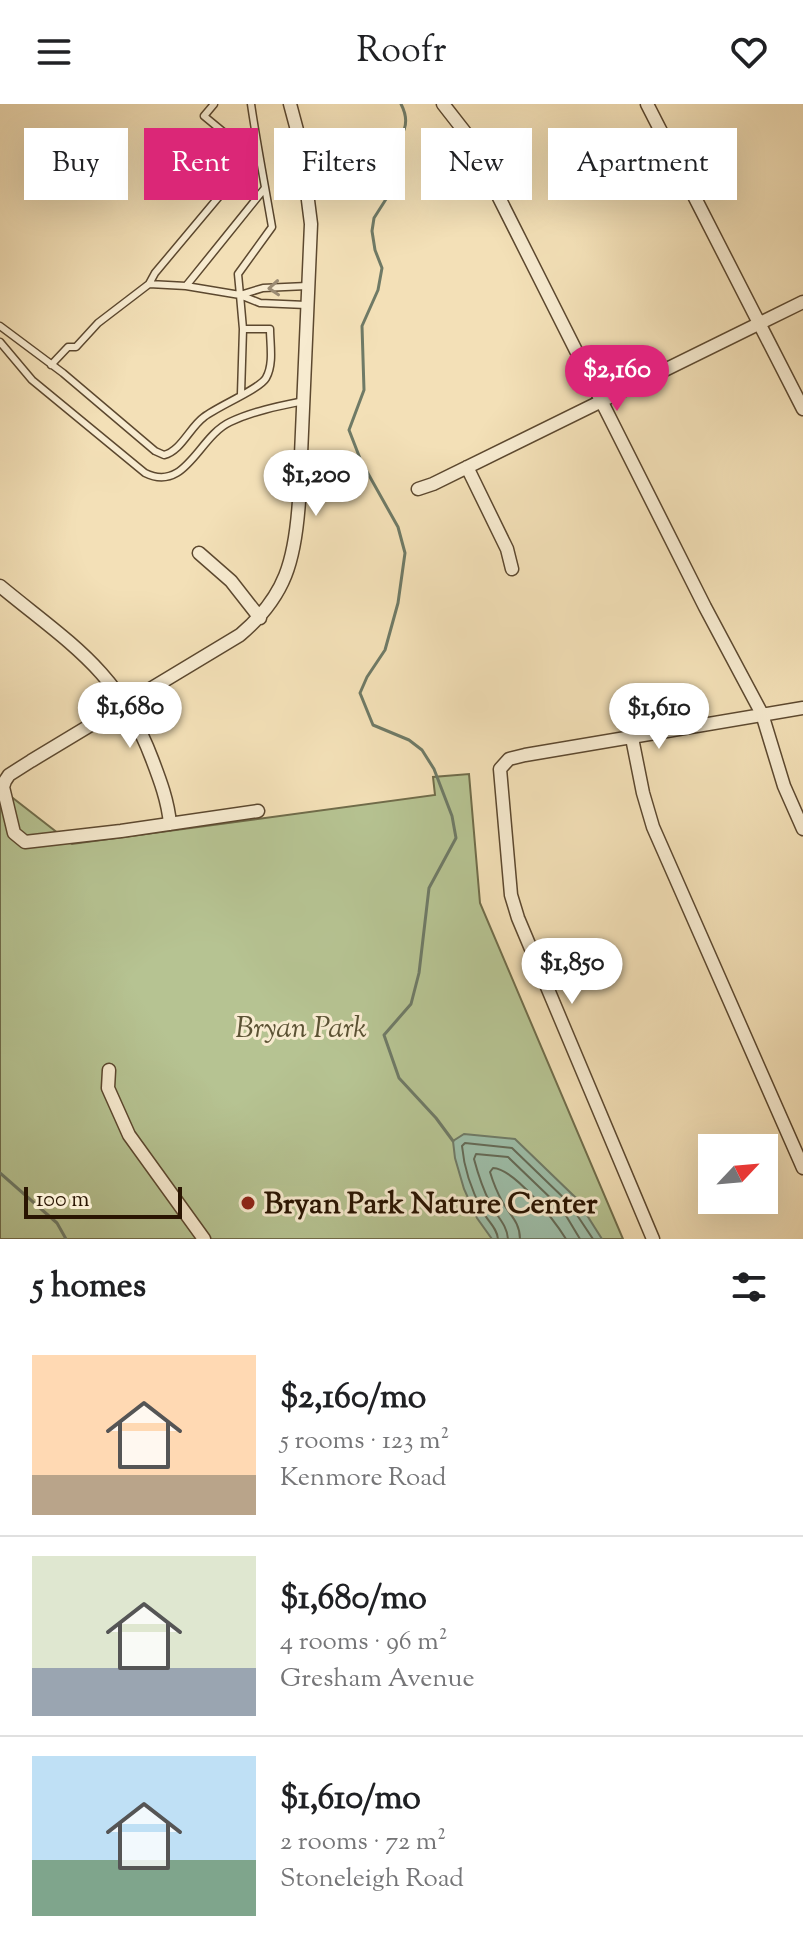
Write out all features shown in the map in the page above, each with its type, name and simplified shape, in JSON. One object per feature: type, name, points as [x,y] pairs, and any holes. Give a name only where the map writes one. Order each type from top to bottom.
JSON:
[{"type":"street","points":[[258,811],[25,842],[14,833],[2,779],[219,649],[260,618],[280,589],[294,551],[310,286],[308,193],[301,145],[290,104]]},
{"type":"street","points":[[443,104],[468,136],[762,714],[784,786],[803,829]]},
{"type":"street","points":[[647,104],[803,409]]},
{"type":"street","points":[[418,489],[803,302]]},
{"type":"street","points":[[467,467],[507,549],[512,569]]},
{"type":"street","points":[[199,553],[231,581],[260,618]]},
{"type":"street","points":[[0,586],[75,646],[109,679],[127,704],[162,787],[170,824]]},
{"type":"street","points":[[653,1239],[518,918],[511,895],[500,769],[509,759],[803,708]]},
{"type":"street","points":[[632,738],[653,827],[803,1168]]},
{"type":"street","points":[[109,1070],[108,1088],[129,1135],[204,1239]]},
{"type":"lane","points":[[214,104],[204,116],[219,128]]},
{"type":"lane","points":[[241,394],[243,329],[238,274],[272,227],[251,104]]},
{"type":"lane","points":[[186,286],[265,188]]},
{"type":"lane","points":[[51,365],[68,347],[76,347],[98,323],[149,284],[216,200]]},
{"type":"lane","points":[[149,284],[186,286],[240,295],[260,303],[309,305]]},
{"type":"lane","points":[[240,295],[263,288],[310,286]]},
{"type":"lane","points":[[0,326],[155,451],[164,455],[174,451],[197,422],[259,386],[270,367],[270,329],[243,329]]},
{"type":"lane","points":[[0,342],[32,380],[145,473],[156,478],[177,474],[206,440],[230,422],[272,407],[304,401]]},
{"type":"green space","name":"Bryan Park","points":[[469,774],[480,903],[623,1239],[0,1239],[0,788],[72,844],[435,795],[433,777]]},
{"type":"water","points":[[464,1134],[515,1139],[576,1198],[602,1239],[492,1239],[477,1218],[455,1158],[453,1141]]},
{"type":"waterway","points":[[401,104],[405,124],[389,153],[397,170],[395,185],[374,218],[372,231],[375,250],[382,268],[378,290],[362,326],[364,390],[349,430],[361,461],[398,527],[405,553],[398,603],[385,650],[360,693],[373,725],[409,740],[422,750],[434,769],[452,816],[456,838],[429,888],[419,973],[411,1004],[384,1035],[399,1078],[453,1141]]},
{"type":"waterway","points":[[0,1173],[57,1223],[66,1239]]},
{"type":"place","name":"Bryan Park Nature Center","points":[[248,1203]]}]
